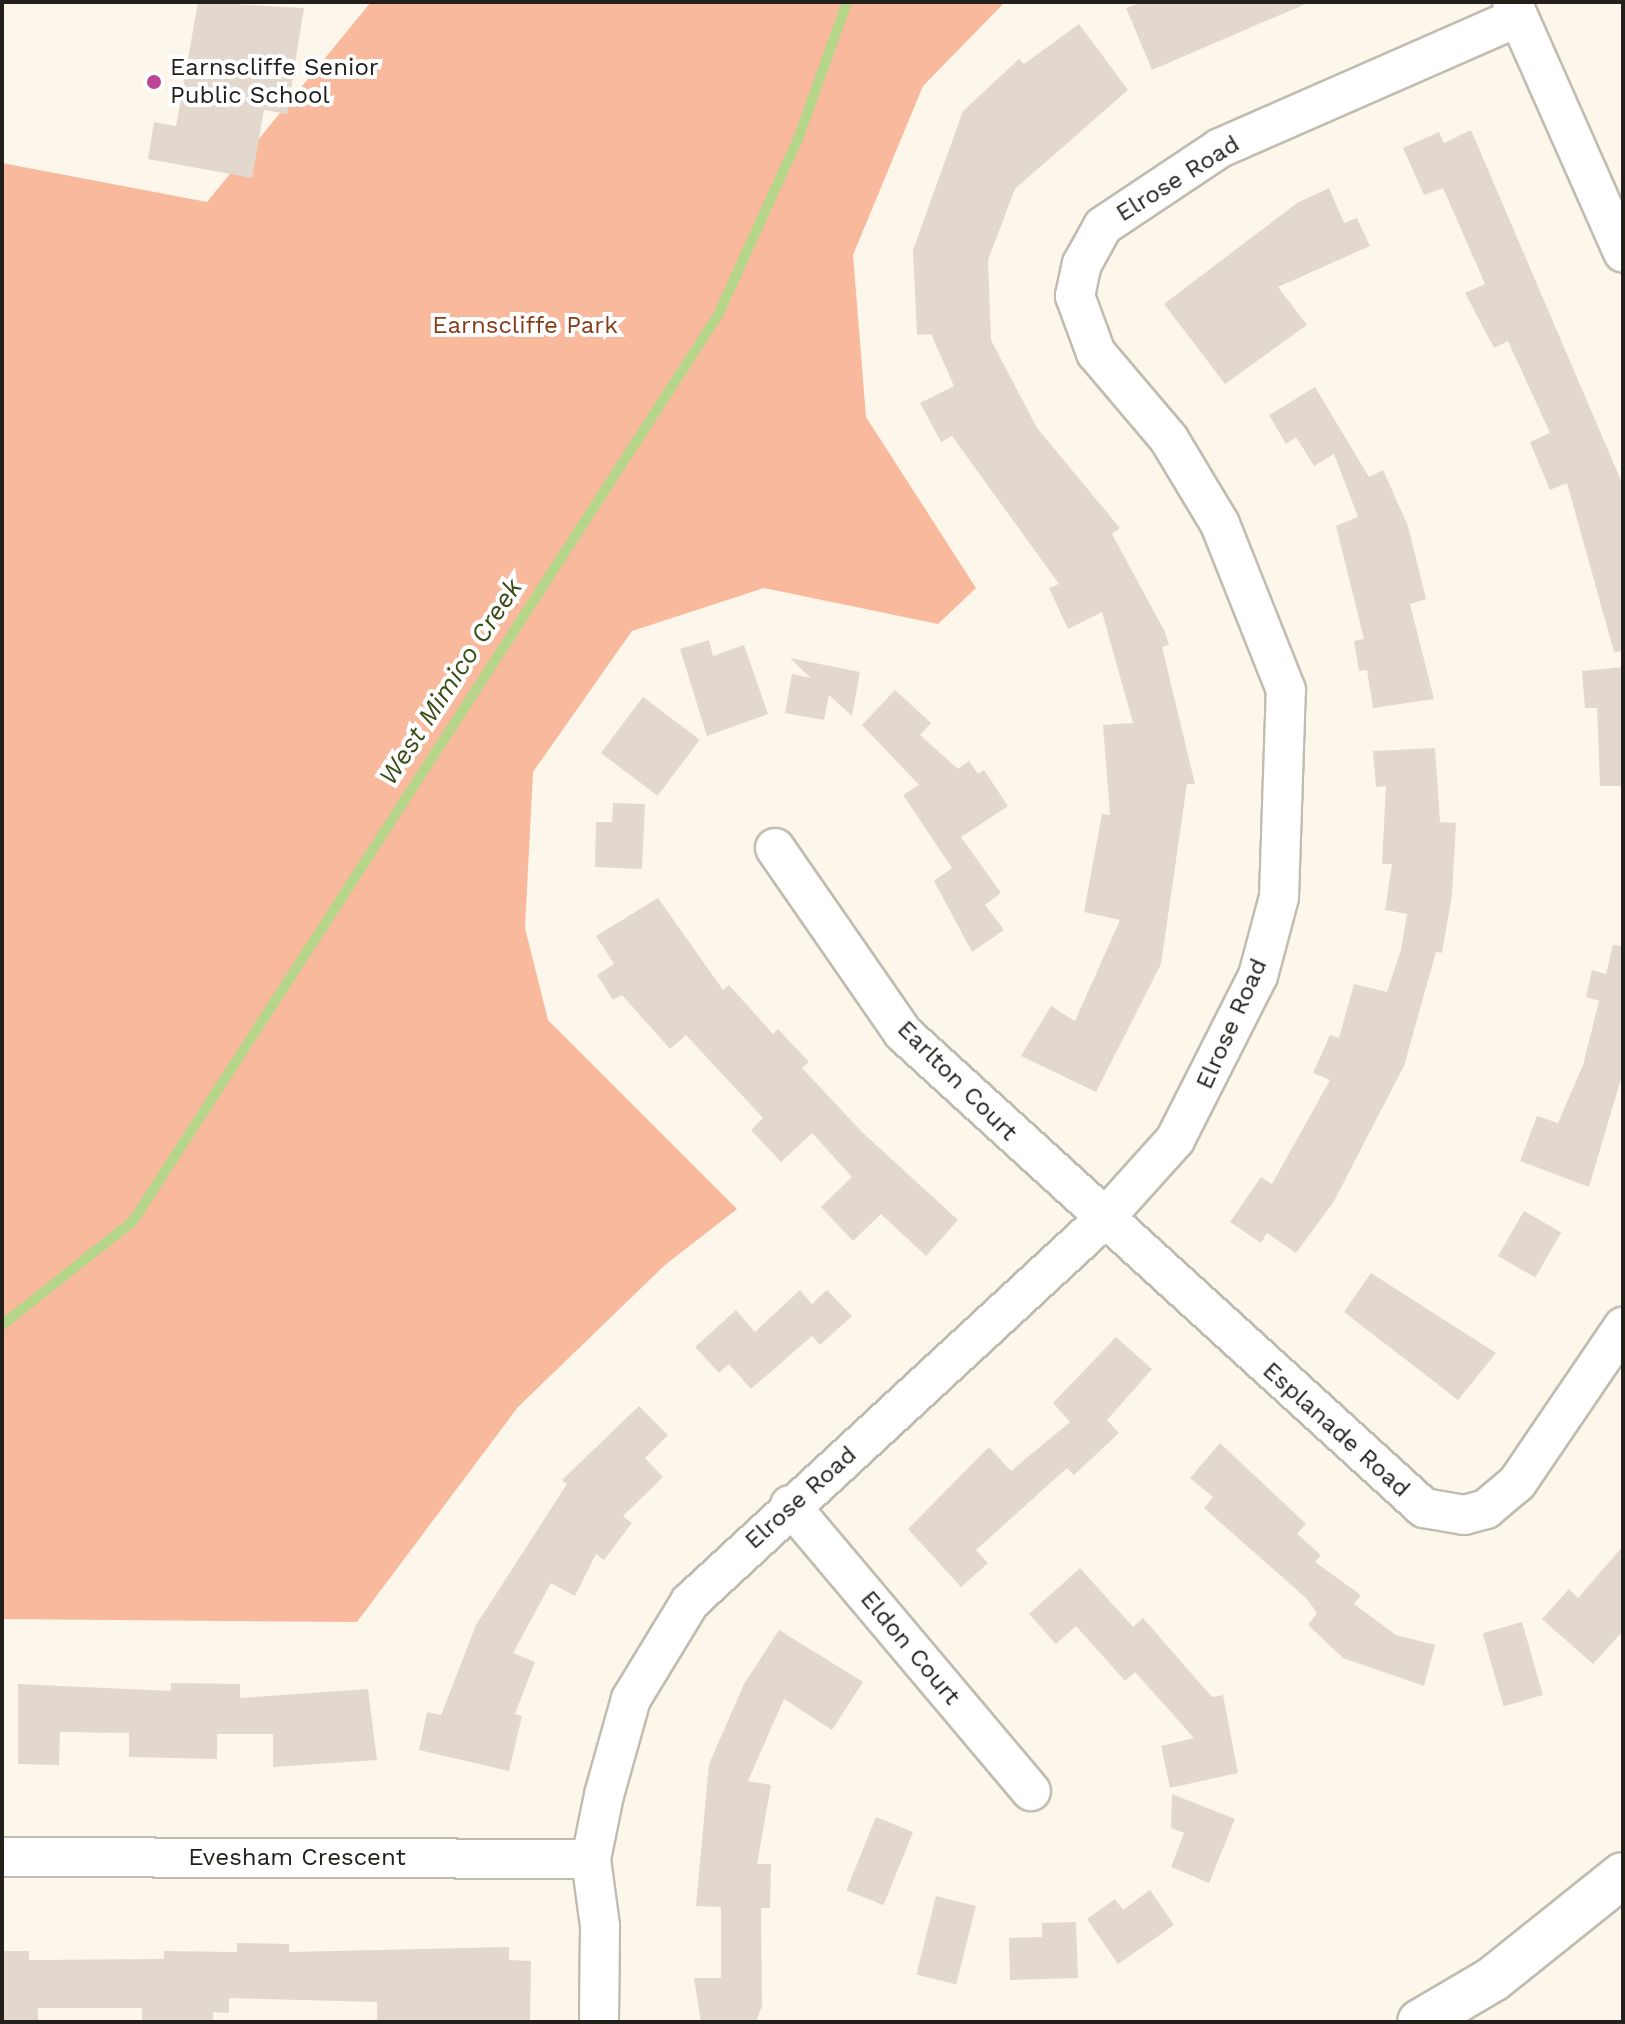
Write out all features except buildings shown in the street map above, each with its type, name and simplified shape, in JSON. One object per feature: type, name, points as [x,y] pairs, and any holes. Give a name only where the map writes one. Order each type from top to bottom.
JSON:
[{"type":"street","points":[[1516,10],[1623,252]]},
{"type":"street","name":"Elrose Road","points":[[599,2022],[600,1926],[591,1859],[631,1699],[690,1602],[790,1505],[1102,1221],[1175,1140],[1258,976],[1279,897],[1286,690],[1220,524],[1169,439],[1096,353],[1075,296],[1082,264],[1103,226],[1220,148],[1516,10]]},
{"type":"street","name":"Earlton Court","points":[[775,848],[903,1033],[1102,1221]]},
{"type":"street","name":"Esplanade Road","points":[[1102,1221],[1424,1508],[1464,1515],[1486,1509],[1517,1483],[1623,1327]]},
{"type":"street","name":"Eldon Court","points":[[790,1505],[1031,1791]]},
{"type":"street","name":"Evesham Crescent","points":[[2,1857],[591,1859]]},
{"type":"street","points":[[1420,2022],[1493,1979],[1623,1875]]},
{"type":"green space","name":"Earnscliffe Park","points":[[371,2],[1005,2],[923,86],[853,255],[866,417],[976,588],[938,624],[764,588],[632,631],[533,772],[525,928],[548,1020],[737,1209],[665,1265],[518,1407],[357,1622],[2,1619],[2,163],[207,202]]},
{"type":"waterway","name":"West Mimico Creek","points":[[2,1325],[133,1221],[718,315],[798,139],[847,2]]},
{"type":"place","name":"Earnscliffe Senior Public School","points":[[154,82]]}]
